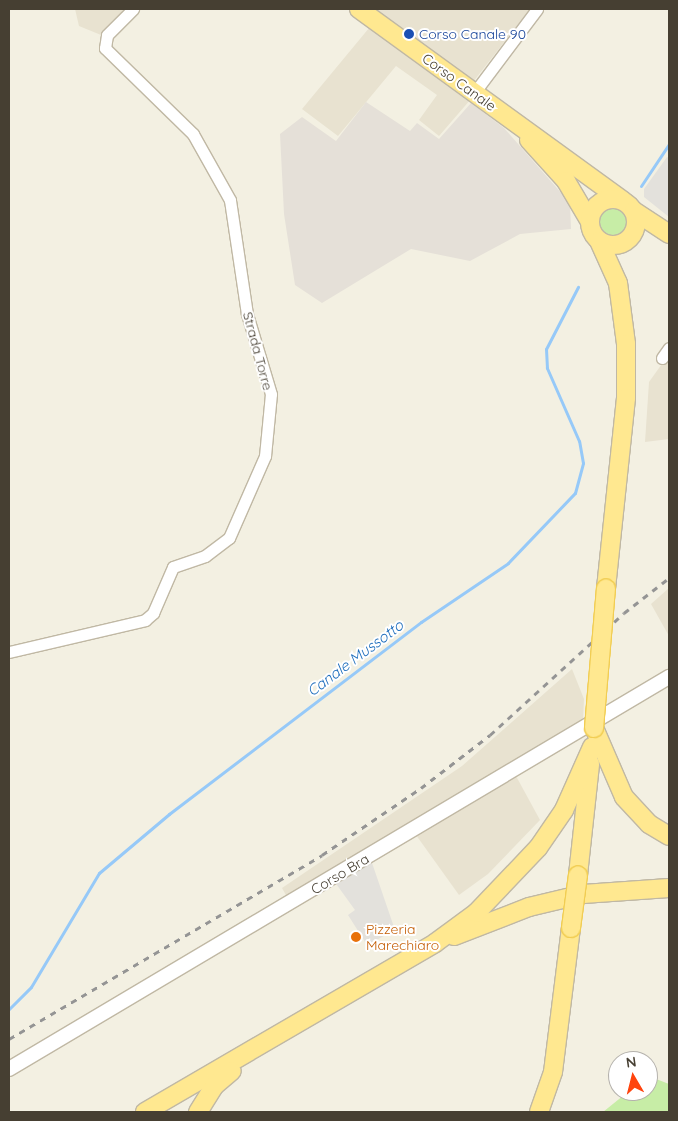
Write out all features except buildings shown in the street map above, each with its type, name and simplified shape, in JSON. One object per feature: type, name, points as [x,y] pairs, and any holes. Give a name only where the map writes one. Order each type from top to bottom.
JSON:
[{"type":"main road","name":"Corso Canale","points":[[359,9],[669,234]]},
{"type":"main road","name":"Corso Canale","points":[[510,119],[566,181],[589,220]]},
{"type":"main road","points":[[539,1112],[552,1072],[595,739],[606,589],[626,398],[624,316],[618,283],[589,220],[601,202],[629,206],[636,225],[627,240],[618,283]]},
{"type":"main road","name":"Corso Canale","points":[[627,240],[669,234]]},
{"type":"main road","points":[[599,241],[627,240]]},
{"type":"main road","points":[[595,739],[624,797],[649,824],[669,836]]},
{"type":"main road","points":[[435,943],[508,883],[538,848],[564,810],[595,739]]},
{"type":"main road","points":[[145,1112],[435,943],[529,907],[583,894],[669,888]]},
{"type":"main road","points":[[198,1112],[228,1074],[286,1040],[335,1001]]},
{"type":"street","name":"Strada Torre","points":[[9,652],[145,620],[153,613],[173,567],[205,556],[229,538],[265,456],[271,394],[247,314],[230,200],[193,134],[105,48],[107,36],[133,9]]},
{"type":"street","points":[[474,93],[537,9]]},
{"type":"street","points":[[662,358],[669,348]]},
{"type":"street","name":"Corso Bra","points":[[9,1069],[669,677]]},
{"type":"shaded area","points":[[75,9],[126,9],[101,35],[79,26]]},
{"type":"shaded area","points":[[369,9],[530,9],[473,82],[471,99],[439,136],[419,120],[437,95],[396,66],[338,136],[302,109],[379,16]]},
{"type":"shaded area","points":[[366,102],[410,131],[417,123],[439,139],[471,103],[504,128],[570,203],[571,229],[520,234],[470,261],[411,249],[322,303],[295,285],[284,214],[280,134],[302,117],[336,141]]},
{"type":"shaded area","points":[[667,157],[669,158],[669,217],[644,197],[644,189]]},
{"type":"shaded area","points":[[669,354],[669,439],[645,442],[649,382]]},
{"type":"shaded area","points":[[669,588],[669,636],[651,604]]},
{"type":"shaded area","points":[[572,669],[584,699],[583,721],[287,897],[282,888],[462,766]]},
{"type":"shaded area","points":[[516,776],[540,820],[488,874],[459,895],[416,835]]},
{"type":"shaded area","points":[[371,860],[395,930],[367,945],[348,915],[355,910],[334,881]]},
{"type":"green space","points":[[613,207],[624,211],[628,222],[624,233],[613,237],[602,233],[598,222],[602,211]]},
{"type":"green space","points":[[658,1080],[669,1084],[669,1112],[603,1112],[617,1101],[658,1101]]},
{"type":"waterway","name":"Canale Mussotto","points":[[641,186],[669,144]]},
{"type":"waterway","name":"Canale Mussotto","points":[[9,1009],[31,987],[99,873],[169,814],[421,622],[508,563],[575,493],[583,463],[579,441],[547,368],[546,349],[578,287]]},
{"type":"railway","points":[[9,1039],[322,855],[421,788],[490,735],[624,613],[669,578]]},
{"type":"place","name":"Corso Canale 90","points":[[409,34]]},
{"type":"place","name":"Pizzeria Marechiaro","points":[[356,937]]}]
